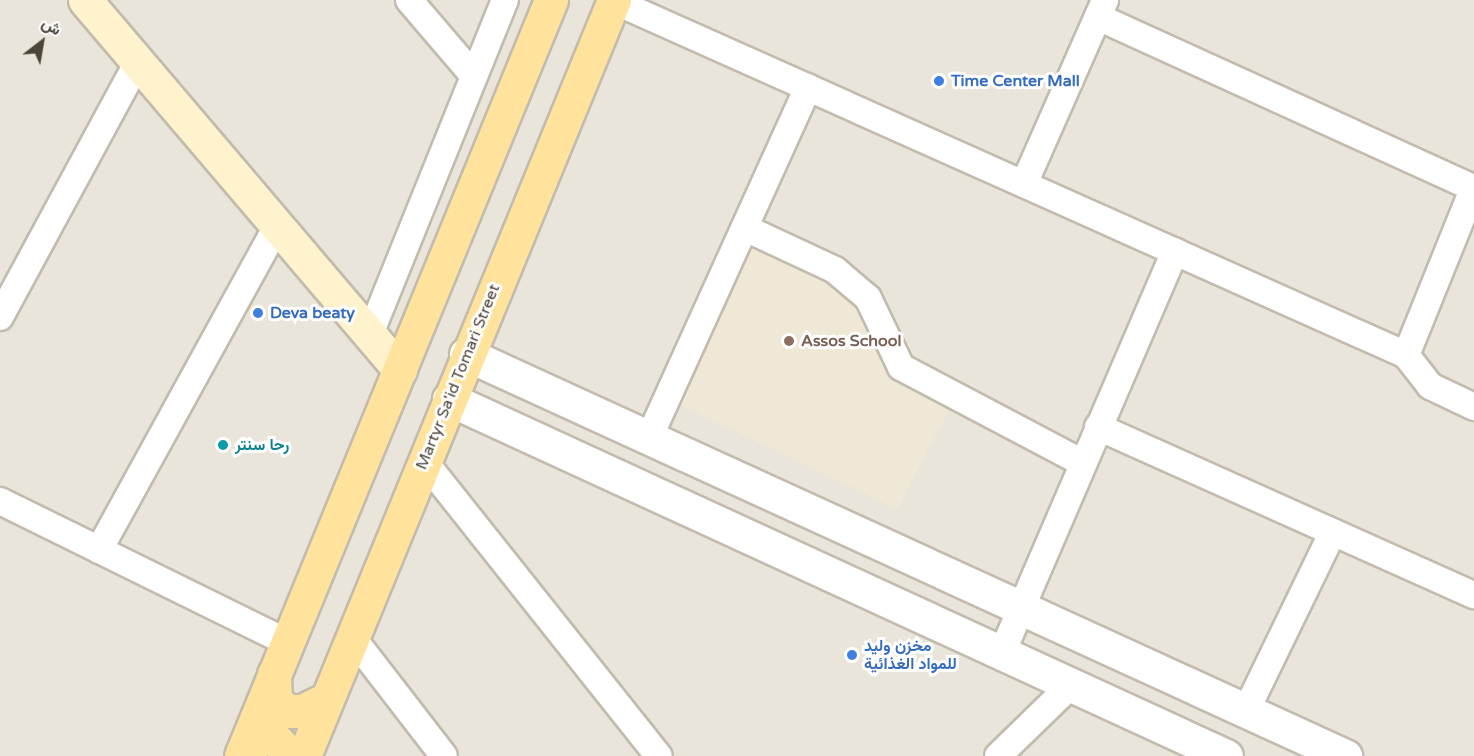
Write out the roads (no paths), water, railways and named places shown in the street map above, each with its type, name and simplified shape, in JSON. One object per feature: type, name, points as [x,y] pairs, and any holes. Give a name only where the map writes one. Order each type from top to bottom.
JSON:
[{"type":"main road","points":[[85,0],[400,370]]},
{"type":"main road","points":[[242,754],[551,0]]},
{"type":"main road","name":"Martyr Sa'id Tomari Street","points":[[304,756],[466,354],[614,0]]},
{"type":"main road","points":[[274,674],[275,699],[286,711],[302,711],[327,699]]},
{"type":"main road","points":[[242,754],[270,733],[291,756]]},
{"type":"street","points":[[409,0],[474,76]]},
{"type":"street","points":[[370,334],[506,0]]},
{"type":"street","points":[[614,0],[1406,355],[1430,386],[1474,407]]},
{"type":"street","points":[[1024,184],[1102,8],[1474,188],[1406,355]]},
{"type":"street","points":[[0,317],[138,63]]},
{"type":"street","points":[[649,438],[808,87]]},
{"type":"street","points":[[99,550],[278,225]]},
{"type":"street","points":[[746,228],[843,277],[868,298],[902,367],[1083,463]]},
{"type":"street","points":[[1002,653],[1017,608],[1175,252]]},
{"type":"street","points":[[466,354],[1245,713],[1345,756]]},
{"type":"street","points":[[492,417],[495,393],[507,371]]},
{"type":"street","points":[[449,399],[1226,756]]},
{"type":"street","points":[[1098,427],[1474,595]]},
{"type":"street","points":[[424,461],[659,756]]},
{"type":"street","points":[[0,501],[288,643]]},
{"type":"street","points":[[1245,713],[1333,532]]},
{"type":"street","points":[[352,637],[444,756]]},
{"type":"street","points":[[998,756],[1071,685]]},
{"type":"place","name":"Time Center Mall","points":[[939,81]]},
{"type":"place","name":"Deva beaty","points":[[258,313]]},
{"type":"place","name":"Assos School","points":[[789,341]]},
{"type":"place","name":"رحا سنتر","points":[[223,445]]},
{"type":"place","name":"مخزن وليد للمواد الغذائية","points":[[852,655]]}]
